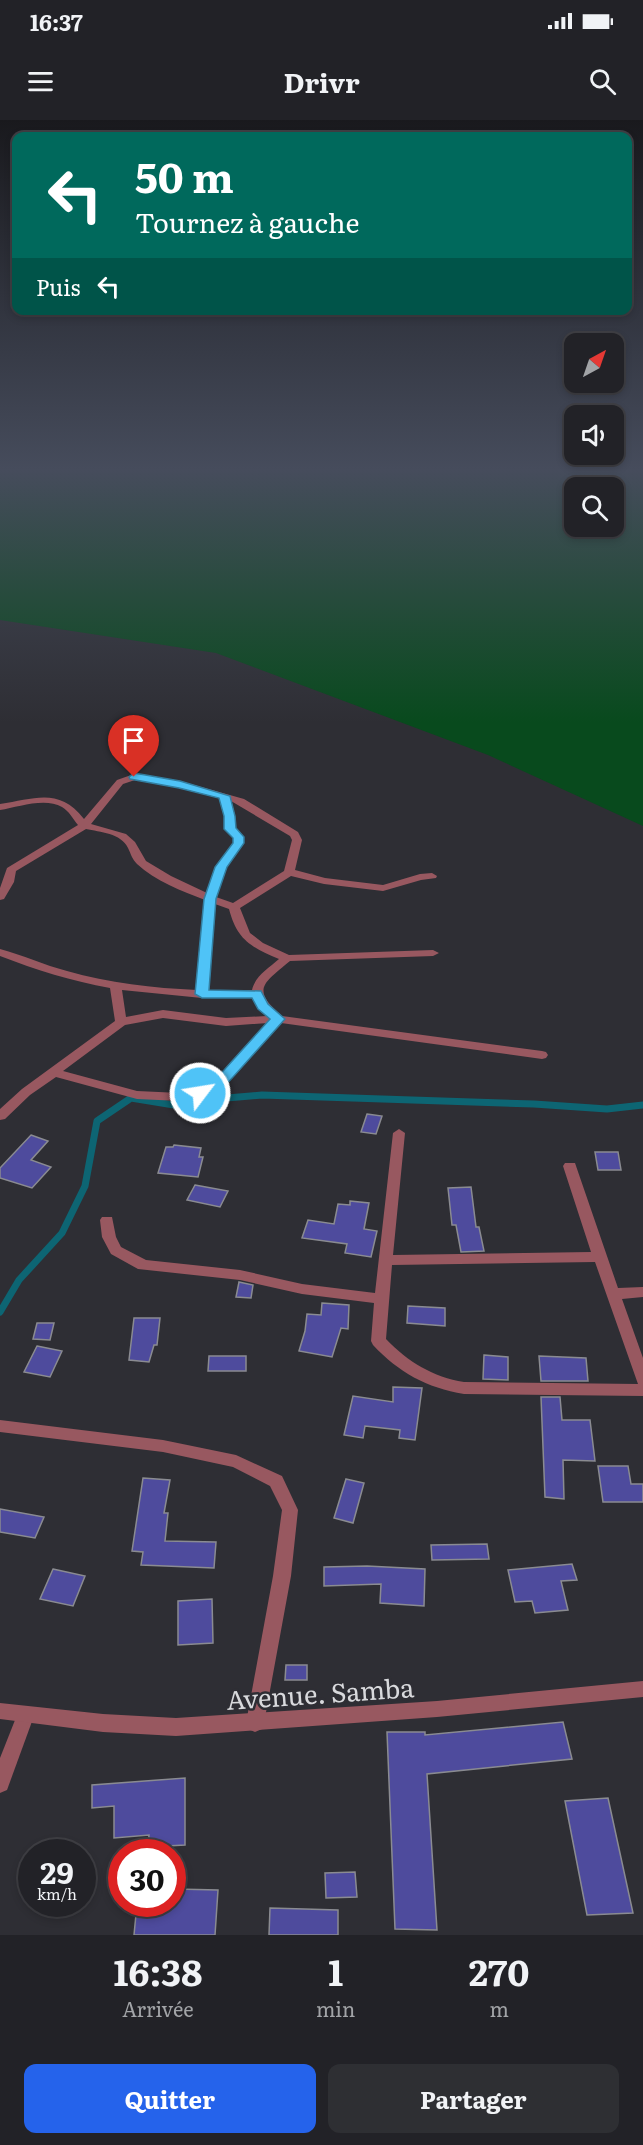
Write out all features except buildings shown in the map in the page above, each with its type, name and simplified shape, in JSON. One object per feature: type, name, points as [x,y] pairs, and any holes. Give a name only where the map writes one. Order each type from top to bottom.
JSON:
[{"type":"street","points":[[0,897],[9,882],[11,870],[84,826],[120,782],[134,777],[180,784],[240,801],[294,834],[297,840],[289,873]]},
{"type":"street","points":[[202,994],[210,899],[221,867],[238,843],[239,837],[230,829],[230,816],[224,796]]},
{"type":"street","points":[[0,807],[22,802],[58,802],[67,806],[84,826],[115,833],[123,838],[131,844],[136,858],[145,866],[210,899],[234,908]]},
{"type":"street","points":[[234,908],[289,873],[324,881],[384,888],[420,877],[432,876]]},
{"type":"street","points":[[234,908],[237,924],[249,941],[287,958],[433,953]]},
{"type":"street","points":[[0,952],[37,967],[116,987],[202,994],[257,994]]},
{"type":"street","points":[[257,994],[265,977],[287,958]]},
{"type":"street","points":[[116,987],[121,1022]]},
{"type":"street","points":[[257,994],[263,1006],[278,1019]]},
{"type":"street","points":[[0,1116],[26,1092],[121,1022],[163,1014],[226,1022],[278,1019],[542,1055]]},
{"type":"street","points":[[54,1072],[126,1094],[167,1097],[200,1093],[220,1083],[278,1019]]},
{"type":"street","points":[[399,1133],[378,1341],[391,1356],[408,1368],[444,1385],[464,1388],[643,1390]]},
{"type":"street","points":[[570,1166],[643,1380]]},
{"type":"street","points":[[107,1220],[109,1237],[116,1250],[143,1265],[240,1275],[302,1288],[381,1299]]},
{"type":"street","points":[[385,1260],[600,1257]]},
{"type":"street","points":[[613,1294],[643,1292]]},
{"type":"street","points":[[0,1426],[174,1448],[236,1461],[276,1481],[290,1510],[282,1576],[255,1723]]},
{"type":"street","name":"Avenue. Samba","points":[[0,1711],[25,1716],[176,1728],[643,1689]]},
{"type":"street","points":[[0,1784],[25,1716]]},
{"type":"green space","points":[[0,553],[643,553],[643,826],[488,755],[216,653],[0,620]]},
{"type":"waterway","points":[[0,1312],[19,1280],[62,1233],[85,1186],[97,1121],[131,1098],[180,1106],[204,1100],[262,1095],[534,1104],[607,1109],[643,1105]]},
{"type":"route","points":[[134,777],[180,784],[224,796],[230,816],[228,824],[239,837],[238,843],[228,854],[221,867],[210,899],[202,994],[257,994],[263,1006],[278,1019],[220,1083],[200,1093]]}]
